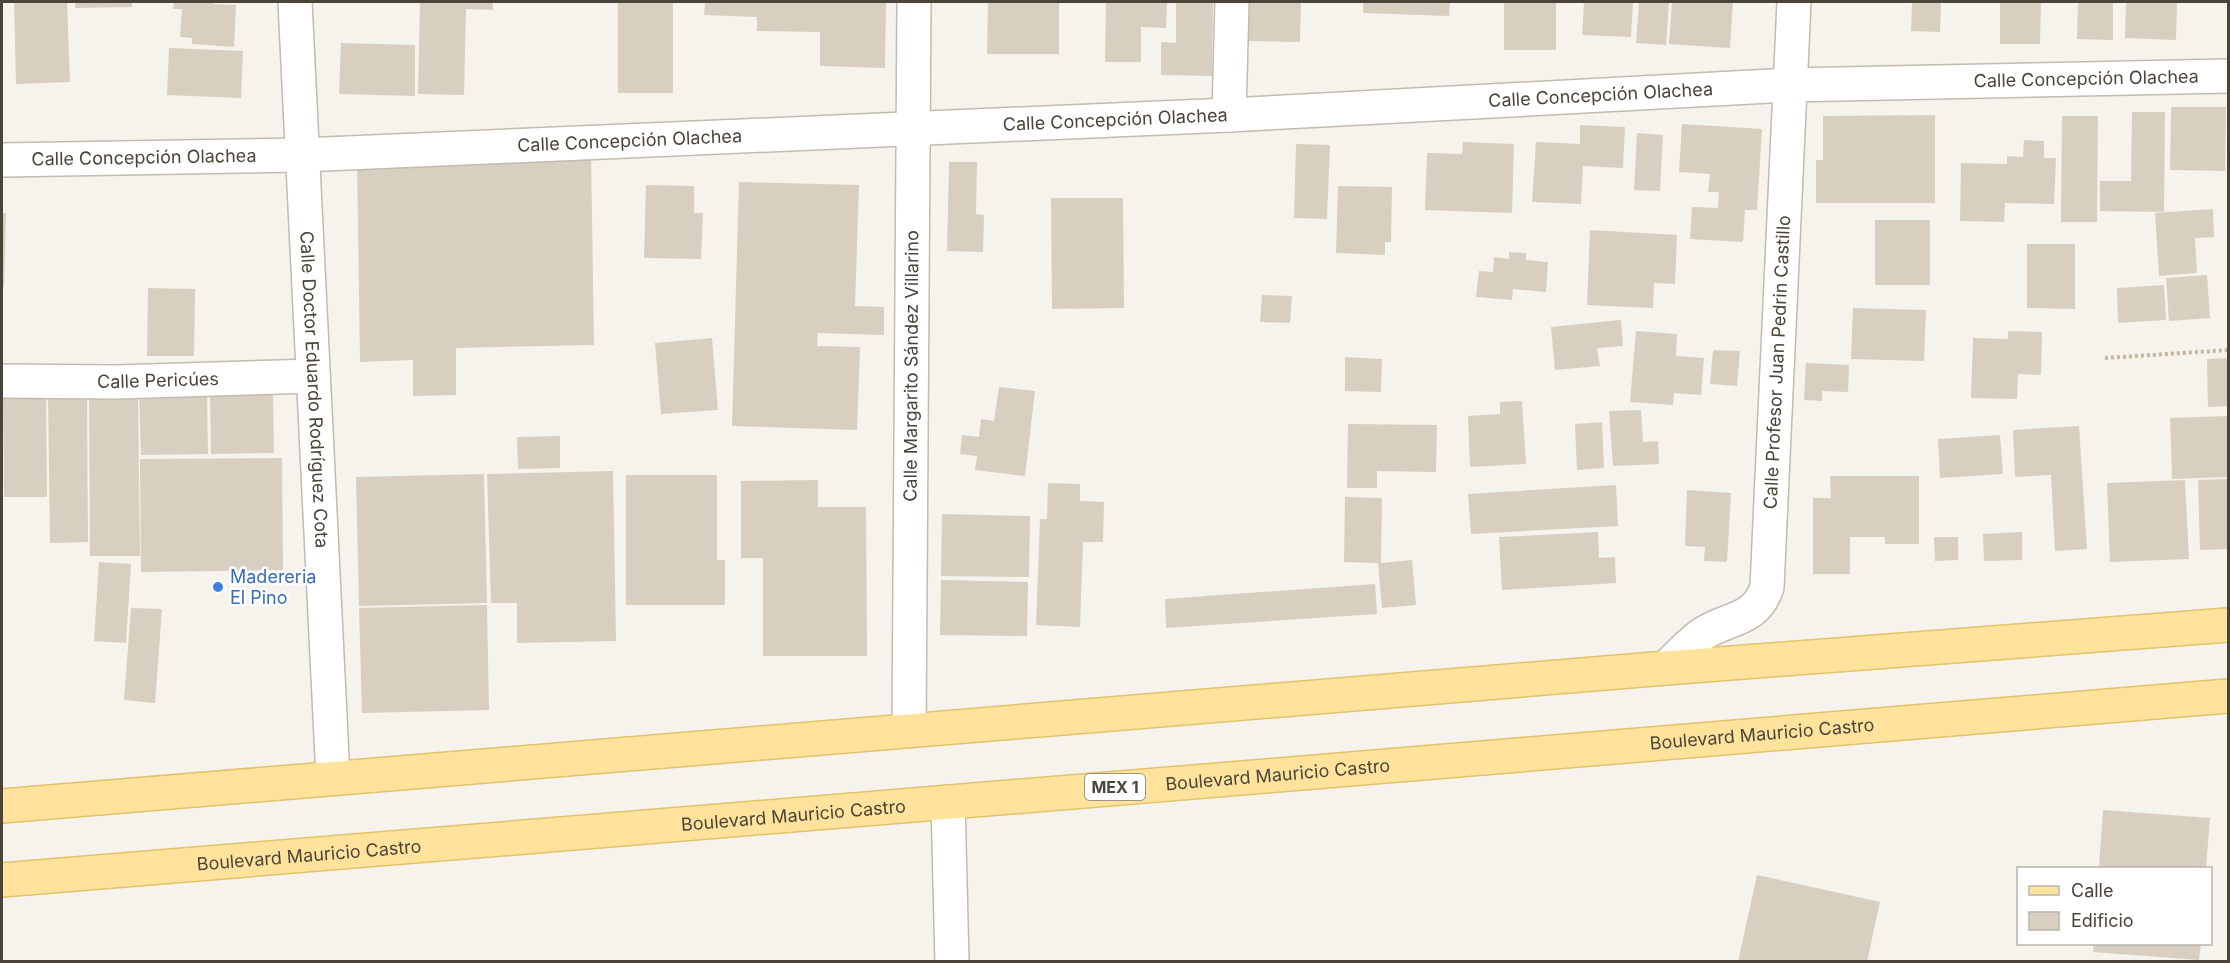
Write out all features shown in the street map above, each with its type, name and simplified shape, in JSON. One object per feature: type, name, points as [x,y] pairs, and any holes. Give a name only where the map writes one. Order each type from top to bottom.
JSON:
[{"type":"main road","points":[[2,806],[1666,668],[2229,625]]},
{"type":"main road","name":"Boulevard Mauricio Castro","points":[[2,880],[474,843],[2229,696]]},
{"type":"street","name":"Calle Doctor Eduardo Rodríguez Cota","points":[[295,2],[333,778]]},
{"type":"street","name":"Calle Margarito Sández Villarino","points":[[909,730],[915,127],[914,2]]},
{"type":"street","points":[[1229,115],[1232,2]]},
{"type":"street","name":"Calle Profesor Juan Pedrin Castillo","points":[[1666,668],[1702,634],[1748,613],[1762,603],[1767,586],[1794,2]]},
{"type":"street","name":"Calle Concepción Olachea","points":[[2,160],[302,155],[1229,115],[1790,85],[2229,76]]},
{"type":"street","name":"Calle Pericúes","points":[[2,381],[116,382],[313,376]]},
{"type":"street","points":[[948,802],[951,962]]},
{"type":"path","points":[[2105,358],[2229,350]]},
{"type":"building","points":[[14,2],[67,2],[70,82],[16,84]]},
{"type":"building","points":[[75,2],[132,2],[132,7],[75,8]]},
{"type":"building","points":[[174,2],[213,2],[213,4],[236,5],[234,47],[192,44],[192,38],[180,37],[182,9],[173,9]]},
{"type":"building","points":[[420,2],[493,2],[493,10],[466,9],[464,95],[418,94]]},
{"type":"building","points":[[618,2],[673,2],[673,93],[618,93]]},
{"type":"building","points":[[705,2],[886,2],[885,68],[820,66],[820,32],[757,31],[757,17],[704,15]]},
{"type":"building","points":[[988,2],[1059,2],[1059,54],[987,54]]},
{"type":"building","points":[[1106,2],[1167,2],[1166,28],[1141,27],[1141,62],[1105,62]]},
{"type":"building","points":[[1176,2],[1213,2],[1212,76],[1161,75],[1161,42],[1176,43]]},
{"type":"building","points":[[1248,2],[1301,2],[1300,42],[1247,41]]},
{"type":"building","points":[[1363,2],[1450,2],[1449,16],[1363,13]]},
{"type":"building","points":[[1504,2],[1556,2],[1556,50],[1504,50]]},
{"type":"building","points":[[1584,2],[1633,2],[1631,37],[1582,35]]},
{"type":"building","points":[[1639,2],[1669,2],[1666,45],[1636,43]]},
{"type":"building","points":[[1672,2],[1733,2],[1730,48],[1669,44]]},
{"type":"building","points":[[1912,2],[1941,2],[1940,32],[1911,31]]},
{"type":"building","points":[[2000,2],[2041,2],[2040,44],[2000,44]]},
{"type":"building","points":[[2078,2],[2113,2],[2113,40],[2077,39]]},
{"type":"building","points":[[2126,2],[2177,3],[2176,40],[2125,38]]},
{"type":"building","points":[[341,43],[415,45],[415,96],[339,94]]},
{"type":"building","points":[[169,48],[243,51],[241,98],[167,95]]},
{"type":"building","points":[[2171,107],[2226,107],[2225,171],[2170,170]]},
{"type":"building","points":[[2132,112],[2165,112],[2164,212],[2100,211],[2100,181],[2131,181]]},
{"type":"building","points":[[1935,115],[1935,203],[1816,203],[1816,160],[1823,160],[1823,116]]},
{"type":"building","points":[[2062,116],[2098,116],[2097,222],[2061,222]]},
{"type":"building","points":[[1682,124],[1762,129],[1757,210],[1745,210],[1743,242],[1690,239],[1692,207],[1718,208],[1719,192],[1708,192],[1710,174],[1679,172]]},
{"type":"building","points":[[1580,125],[1625,127],[1623,168],[1583,166],[1581,204],[1532,202],[1536,142],[1580,144]]},
{"type":"building","points":[[1637,133],[1663,135],[1660,191],[1634,190]]},
{"type":"building","points":[[2024,140],[2044,141],[2044,158],[2056,158],[2054,204],[2005,203],[2004,222],[1960,221],[1961,163],[2007,164],[2007,156],[2023,157]]},
{"type":"building","points":[[1463,142],[1514,144],[1512,213],[1425,210],[1427,153],[1462,154]]},
{"type":"building","points":[[1296,144],[1330,145],[1327,219],[1294,218]]},
{"type":"building","points":[[591,151],[594,345],[456,348],[456,395],[413,396],[413,360],[360,362],[357,155]]},
{"type":"building","points":[[949,162],[977,162],[976,214],[984,215],[983,252],[947,251]]},
{"type":"building","points":[[739,182],[859,185],[855,306],[884,307],[884,335],[818,333],[817,346],[860,347],[857,430],[732,426]]},
{"type":"building","points":[[646,185],[694,186],[694,213],[703,213],[701,259],[644,258]]},
{"type":"building","points":[[1338,186],[1392,187],[1391,242],[1385,242],[1385,255],[1336,253]]},
{"type":"building","points":[[1051,198],[1123,198],[1124,308],[1052,309]]},
{"type":"building","points":[[2213,209],[2214,237],[2195,238],[2197,273],[2159,276],[2155,213]]},
{"type":"building","points":[[2,213],[6,213],[4,287],[2,287]]},
{"type":"building","points":[[1875,220],[1930,220],[1930,285],[1875,285]]},
{"type":"building","points":[[1590,230],[1677,235],[1675,284],[1654,283],[1653,308],[1587,305]]},
{"type":"building","points":[[2027,244],[2075,244],[2075,309],[2027,308]]},
{"type":"building","points":[[1509,252],[1526,253],[1526,260],[1548,262],[1546,292],[1513,289],[1512,300],[1476,297],[1479,271],[1493,272],[1494,257],[1509,259]]},
{"type":"building","points":[[2207,275],[2210,318],[2169,321],[2166,278]]},
{"type":"building","points":[[2164,285],[2166,320],[2118,323],[2117,288]]},
{"type":"building","points":[[148,288],[195,289],[194,356],[147,356]]},
{"type":"building","points":[[1262,295],[1292,296],[1290,323],[1260,322]]},
{"type":"building","points":[[1853,308],[1926,310],[1924,361],[1851,359]]},
{"type":"building","points":[[1621,320],[1623,346],[1597,348],[1600,366],[1555,370],[1551,327]]},
{"type":"building","points":[[1636,331],[1677,334],[1676,356],[1704,358],[1701,395],[1674,393],[1673,405],[1630,402]]},
{"type":"building","points":[[2008,331],[2042,332],[2041,375],[2018,374],[2017,399],[1971,398],[1973,338],[2008,339]]},
{"type":"building","points":[[712,338],[718,410],[661,414],[655,343]]},
{"type":"building","points":[[1713,350],[1740,351],[1737,386],[1710,384]]},
{"type":"building","points":[[1345,357],[1382,359],[1381,392],[1345,391]]},
{"type":"building","points":[[2228,358],[2228,406],[2208,407],[2207,359]]},
{"type":"building","points":[[1806,363],[1849,365],[1848,392],[1822,391],[1822,401],[1804,400]]},
{"type":"building","points":[[999,387],[1035,391],[1025,476],[975,470],[977,456],[960,454],[962,435],[979,437],[981,419],[994,421]]},
{"type":"building","points":[[273,391],[274,453],[211,454],[210,392]]},
{"type":"building","points":[[138,392],[140,556],[90,556],[89,393]]},
{"type":"building","points":[[139,392],[207,392],[208,454],[141,455]]},
{"type":"building","points":[[87,393],[88,542],[50,543],[48,394]]},
{"type":"building","points":[[3,394],[46,394],[47,497],[4,497]]},
{"type":"building","points":[[1522,401],[1526,464],[1470,467],[1468,416],[1500,414],[1500,402]]},
{"type":"building","points":[[1641,410],[1643,442],[1658,441],[1659,464],[1613,466],[1609,411]]},
{"type":"building","points":[[2228,416],[2228,477],[2172,479],[2170,418]]},
{"type":"building","points":[[1602,422],[1604,468],[1577,470],[1575,424]]},
{"type":"building","points":[[1348,424],[1437,425],[1436,472],[1377,471],[1377,488],[1347,488]]},
{"type":"building","points":[[2079,426],[2087,549],[2055,551],[2051,475],[2015,477],[2013,430]]},
{"type":"building","points":[[2000,435],[2003,474],[1940,478],[1938,439]]},
{"type":"building","points":[[560,436],[560,468],[518,469],[517,437]]},
{"type":"building","points":[[282,458],[283,570],[141,572],[140,459]]},
{"type":"building","points":[[613,471],[616,641],[517,643],[517,603],[491,603],[487,474]]},
{"type":"building","points":[[484,474],[487,603],[359,606],[356,477]]},
{"type":"building","points":[[626,475],[717,475],[717,560],[725,560],[725,605],[626,605]]},
{"type":"building","points":[[1830,476],[1919,476],[1919,544],[1885,544],[1885,537],[1850,537],[1850,574],[1813,574],[1813,498],[1831,498]]},
{"type":"building","points":[[2228,479],[2228,549],[2200,550],[2198,480]]},
{"type":"building","points":[[818,480],[818,507],[866,507],[867,656],[763,656],[763,558],[741,558],[741,481]]},
{"type":"building","points":[[2185,480],[2189,559],[2110,562],[2107,483]]},
{"type":"building","points":[[1048,483],[1080,484],[1080,501],[1104,502],[1103,542],[1083,542],[1080,627],[1036,625],[1040,519],[1047,519]]},
{"type":"building","points":[[1616,485],[1618,526],[1471,534],[1468,494]]},
{"type":"building","points":[[1687,490],[1731,493],[1727,562],[1704,561],[1705,547],[1685,546]]},
{"type":"building","points":[[1345,497],[1382,498],[1381,563],[1412,560],[1416,605],[1382,608],[1378,563],[1344,562]]},
{"type":"building","points":[[942,514],[1030,516],[1029,577],[941,576]]},
{"type":"building","points":[[1598,532],[1599,558],[1615,557],[1616,583],[1502,590],[1499,537]]},
{"type":"building","points":[[2022,532],[2022,560],[1984,561],[1983,534]]},
{"type":"building","points":[[1934,537],[1958,537],[1958,560],[1935,561]]},
{"type":"building","points":[[99,562],[131,564],[126,643],[94,641]]},
{"type":"building","points":[[941,580],[1028,582],[1027,636],[940,635]]},
{"type":"building","points":[[1375,584],[1377,614],[1166,628],[1165,599]]},
{"type":"building","points":[[487,605],[489,710],[362,713],[359,608]]},
{"type":"building","points":[[131,608],[162,609],[155,703],[124,700]]},
{"type":"building","points":[[2103,810],[2210,818],[2206,867],[2099,867]]},
{"type":"building","points":[[1757,875],[1880,902],[1867,962],[1738,962]]},
{"type":"building","points":[[2094,945],[2201,945],[2199,960],[2093,952]]},
{"type":"place","name":"Madereria El Pino","points":[[218,587]]}]
